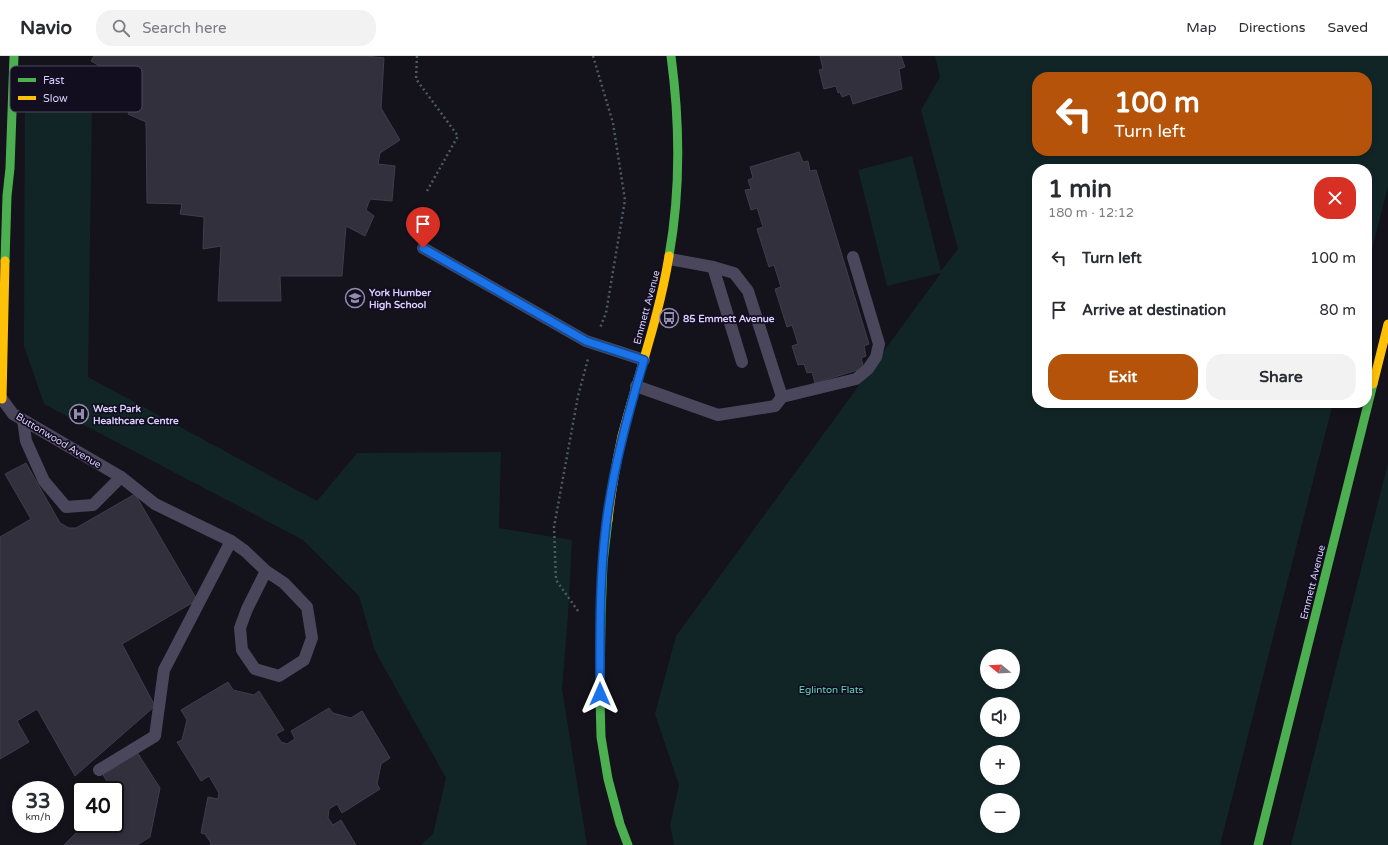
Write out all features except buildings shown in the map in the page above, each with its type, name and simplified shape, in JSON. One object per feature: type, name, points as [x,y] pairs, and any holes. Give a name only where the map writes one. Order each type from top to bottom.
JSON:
[{"type":"street","name":"Buttonwood Avenue","points":[[13,66],[14,56]]},
{"type":"street","name":"Emmett Avenue","points":[[628,845],[623,834],[607,776],[602,741],[600,649],[602,585],[606,527],[618,454],[636,386],[660,306],[670,259],[677,201],[679,152],[671,56]]},
{"type":"street","name":"Buttonwood Avenue","points":[[2,399],[7,196],[5,168],[10,106]]},
{"type":"street","name":"Emmett Avenue","points":[[1372,388],[1388,324]]},
{"type":"street","name":"Emmett Avenue","points":[[1258,845],[1367,408]]},
{"type":"lane","points":[[423,248],[586,341],[644,360]]},
{"type":"lane","points":[[636,386],[718,415],[775,406],[782,396],[856,380],[868,369],[876,357],[879,344],[853,257]]},
{"type":"lane","points":[[670,259],[734,273],[748,291],[782,396]]},
{"type":"lane","points":[[712,267],[742,362]]},
{"type":"lane","name":"Buttonwood Avenue","points":[[2,399],[13,414],[121,477],[155,504],[231,541],[266,572],[284,584],[306,606],[312,638],[304,660],[280,676],[255,669],[242,650],[240,628],[247,609],[266,572]]},
{"type":"lane","points":[[23,420],[26,442],[44,481],[66,507],[93,505],[121,477]]},
{"type":"lane","points":[[99,770],[155,736],[164,670],[231,541]]},
{"type":"path","points":[[417,56],[416,80],[458,136],[427,191]]},
{"type":"green space","name":"Eglinton Flats","points":[[935,56],[1388,56],[1388,187],[1372,249],[1372,164],[1032,164],[1032,408],[1332,408],[1220,845],[674,845],[670,825],[679,785],[655,714],[676,636],[941,273],[887,286],[858,170],[912,156],[941,271],[958,249],[921,110],[940,77]]},
{"type":"green space","points":[[25,112],[92,112],[88,377],[317,501],[357,453],[501,452],[499,528],[572,540],[562,689],[587,845],[421,845],[433,834],[446,778],[375,651],[359,596],[303,540],[44,404],[24,346]]},
{"type":"green space","points":[[1388,463],[1388,845],[1291,845]]},
{"type":"traffic: fast","points":[[14,56],[14,66]]},
{"type":"traffic: fast","points":[[669,256],[676,206],[678,156],[676,106],[671,56]]},
{"type":"traffic: fast","points":[[5,261],[12,112]]},
{"type":"traffic: fast","points":[[1372,388],[1373,384]]},
{"type":"traffic: fast","points":[[1258,845],[1367,408]]},
{"type":"traffic: fast","points":[[608,520],[603,563],[601,617],[601,737],[608,779],[620,824],[628,845]]},
{"type":"traffic: slow","points":[[608,520],[622,436],[654,324],[669,256]]},
{"type":"traffic: slow","points":[[2,399],[5,261]]},
{"type":"traffic: slow","points":[[1373,384],[1388,324]]},
{"type":"place","name":"York Humber High School","points":[[355,298]]},
{"type":"place","name":"85 Emmett Avenue","points":[[669,318]]},
{"type":"place","name":"West Park Healthcare Centre","points":[[79,414]]},
{"type":"route","points":[[423,248],[586,341],[644,360],[618,454],[612,483],[606,527],[602,585],[600,694]]}]
